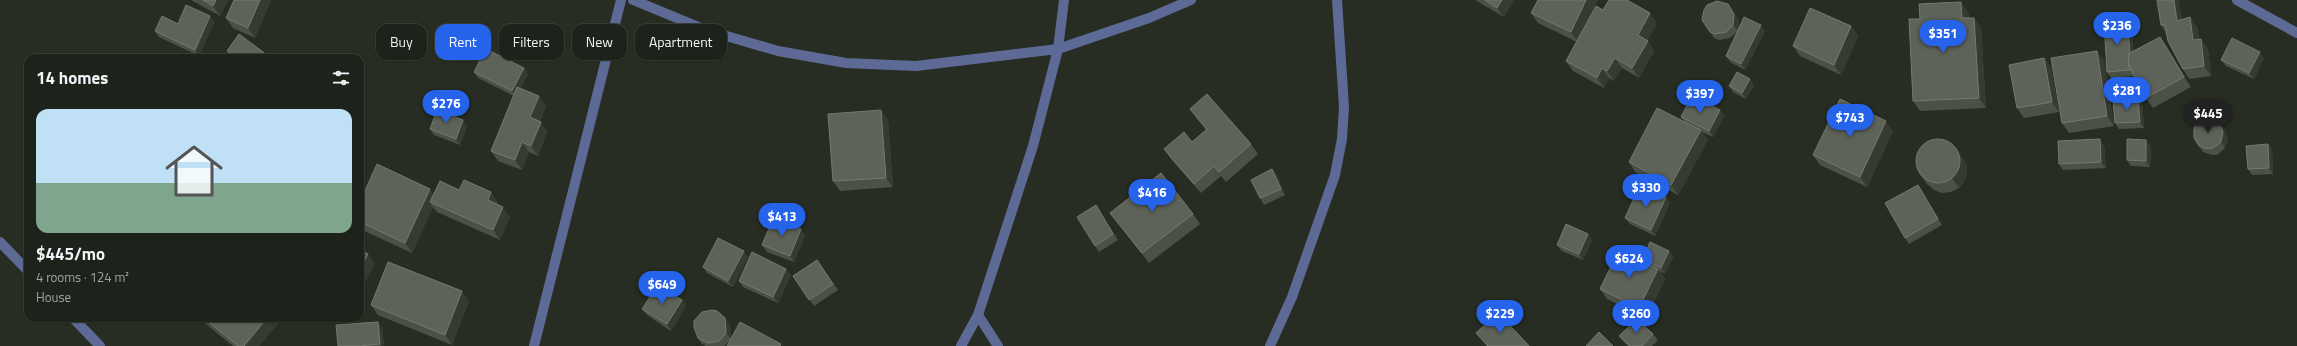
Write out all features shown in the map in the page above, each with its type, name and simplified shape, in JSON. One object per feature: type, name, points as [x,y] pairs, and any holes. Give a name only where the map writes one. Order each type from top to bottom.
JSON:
[{"type":"street","points":[[534,346],[621,0]]},
{"type":"street","points":[[633,0],[706,30],[771,49],[846,63],[916,66],[1058,49],[1149,18],[1191,0]]},
{"type":"street","points":[[960,346],[978,315],[1033,146],[1058,49],[1064,0]]},
{"type":"street","points":[[1270,346],[1292,297],[1335,175],[1342,139],[1344,107],[1336,0]]},
{"type":"street","points":[[2237,0],[2297,33]]},
{"type":"street","points":[[0,242],[24,267]]},
{"type":"street","points":[[978,315],[998,346]]},
{"type":"street","points":[[77,322],[100,346]]},
{"type":"building","points":[[203,0],[216,0],[213,6]]},
{"type":"building","points":[[234,0],[260,0],[248,28],[226,18]]},
{"type":"building","points":[[1485,0],[1502,0],[1497,8]]},
{"type":"building","points":[[1538,0],[1586,0],[1571,32],[1531,13]]},
{"type":"building","points":[[1609,0],[1627,0],[1650,13],[1638,35],[1648,41],[1632,68],[1615,58],[1607,71],[1602,68],[1597,78],[1566,61],[1596,6],[1603,10]]},
{"type":"building","points":[[2157,0],[2174,0],[2177,21],[2190,17],[2193,40],[2201,39],[2204,66],[2183,69],[2168,41],[2165,25],[2161,25]]},
{"type":"building","points":[[1717,1],[1728,4],[1734,14],[1733,25],[1726,32],[1715,34],[1710,32],[1702,20],[1704,10],[1707,5]]},
{"type":"building","points":[[1961,2],[1962,18],[1974,18],[1979,98],[1913,101],[1909,19],[1920,19],[1919,4]]},
{"type":"building","points":[[186,5],[210,16],[195,50],[155,31],[162,16],[178,24]]},
{"type":"building","points":[[1810,8],[1851,26],[1834,65],[1793,46]]},
{"type":"building","points":[[1744,17],[1761,25],[1741,64],[1726,56]]},
{"type":"building","points":[[2127,20],[2130,53],[2128,54],[2129,66],[2131,70],[2107,72],[2104,21]]},
{"type":"building","points":[[239,34],[266,54],[231,54],[227,51]]},
{"type":"building","points":[[2160,37],[2184,77],[2146,98],[2129,66],[2128,54]]},
{"type":"building","points":[[2232,38],[2260,52],[2249,73],[2221,60]]},
{"type":"building","points":[[2097,51],[2107,116],[2062,123],[2051,58]]},
{"type":"building","points":[[491,52],[499,56],[499,60],[508,60],[524,68],[512,91],[474,72],[480,60],[491,60]]},
{"type":"building","points":[[2044,58],[2052,102],[2017,108],[2009,65]]},
{"type":"building","points":[[1737,72],[1750,79],[1742,93],[1729,86]]},
{"type":"building","points":[[517,87],[539,96],[530,117],[541,122],[531,146],[522,142],[515,160],[491,151]]},
{"type":"building","points":[[1207,94],[1251,144],[1219,172],[1214,166],[1194,184],[1164,149],[1184,132],[1192,142],[1207,129],[1190,109]]},
{"type":"building","points":[[1692,96],[1720,110],[1709,131],[1681,117]]},
{"type":"building","points":[[2138,98],[2140,122],[2115,123],[2113,100]]},
{"type":"building","points":[[1840,99],[1886,121],[1860,177],[1813,155]]},
{"type":"building","points":[[1657,108],[1701,130],[1671,185],[1629,162]]},
{"type":"building","points":[[437,110],[463,120],[456,139],[430,129]]},
{"type":"building","points":[[881,110],[886,178],[833,181],[828,114]]},
{"type":"building","points":[[2210,119],[2219,123],[2223,132],[2221,142],[2213,148],[2208,149],[2199,146],[2194,138],[2194,128],[2200,120]]},
{"type":"building","points":[[1938,139],[1950,143],[1956,149],[1960,161],[1956,173],[1950,179],[1938,183],[1926,179],[1920,173],[1916,161],[1920,149],[1926,143]]},
{"type":"building","points":[[2100,139],[2101,162],[2059,164],[2058,141]]},
{"type":"building","points":[[2127,139],[2146,140],[2146,161],[2127,160]]},
{"type":"building","points":[[2268,144],[2269,168],[2248,169],[2246,146]]},
{"type":"building","points":[[377,164],[430,189],[405,243],[364,224],[364,193]]},
{"type":"building","points":[[1272,169],[1281,189],[1260,198],[1251,180]]},
{"type":"building","points":[[1161,173],[1193,214],[1142,253],[1110,213]]},
{"type":"building","points":[[464,180],[491,192],[488,200],[503,207],[493,230],[430,202],[440,181],[459,190]]},
{"type":"building","points":[[1640,185],[1666,197],[1651,230],[1625,218]]},
{"type":"building","points":[[1918,185],[1938,219],[1905,238],[1885,203]]},
{"type":"building","points":[[1096,205],[1113,234],[1095,246],[1077,217]]},
{"type":"building","points":[[773,219],[801,229],[790,256],[762,245]]},
{"type":"building","points":[[1566,224],[1588,234],[1579,254],[1557,245]]},
{"type":"building","points":[[718,238],[744,251],[728,281],[703,267]]},
{"type":"building","points":[[1650,242],[1669,251],[1661,268],[1643,259]]},
{"type":"building","points":[[1619,250],[1658,269],[1639,308],[1600,289]]},
{"type":"building","points":[[364,252],[368,254],[364,262]]},
{"type":"building","points":[[752,252],[786,269],[773,297],[739,281]]},
{"type":"building","points":[[817,260],[833,284],[809,300],[793,276]]},
{"type":"building","points":[[388,262],[462,291],[445,335],[371,305]]},
{"type":"building","points":[[658,285],[682,300],[667,324],[642,309]]},
{"type":"building","points":[[712,310],[717,311],[725,318],[726,333],[719,341],[708,343],[698,338],[694,327],[694,321],[702,312]]},
{"type":"building","points":[[1498,313],[1529,346],[1488,346],[1476,333]]},
{"type":"building","points":[[1637,319],[1653,334],[1642,346],[1630,346],[1619,336]]},
{"type":"building","points":[[209,322],[264,322],[244,346],[238,346]]},
{"type":"building","points":[[378,322],[380,344],[338,346],[336,325]]},
{"type":"building","points":[[740,322],[781,344],[780,346],[727,346]]},
{"type":"building","points":[[1599,332],[1613,346],[1586,346]]}]
